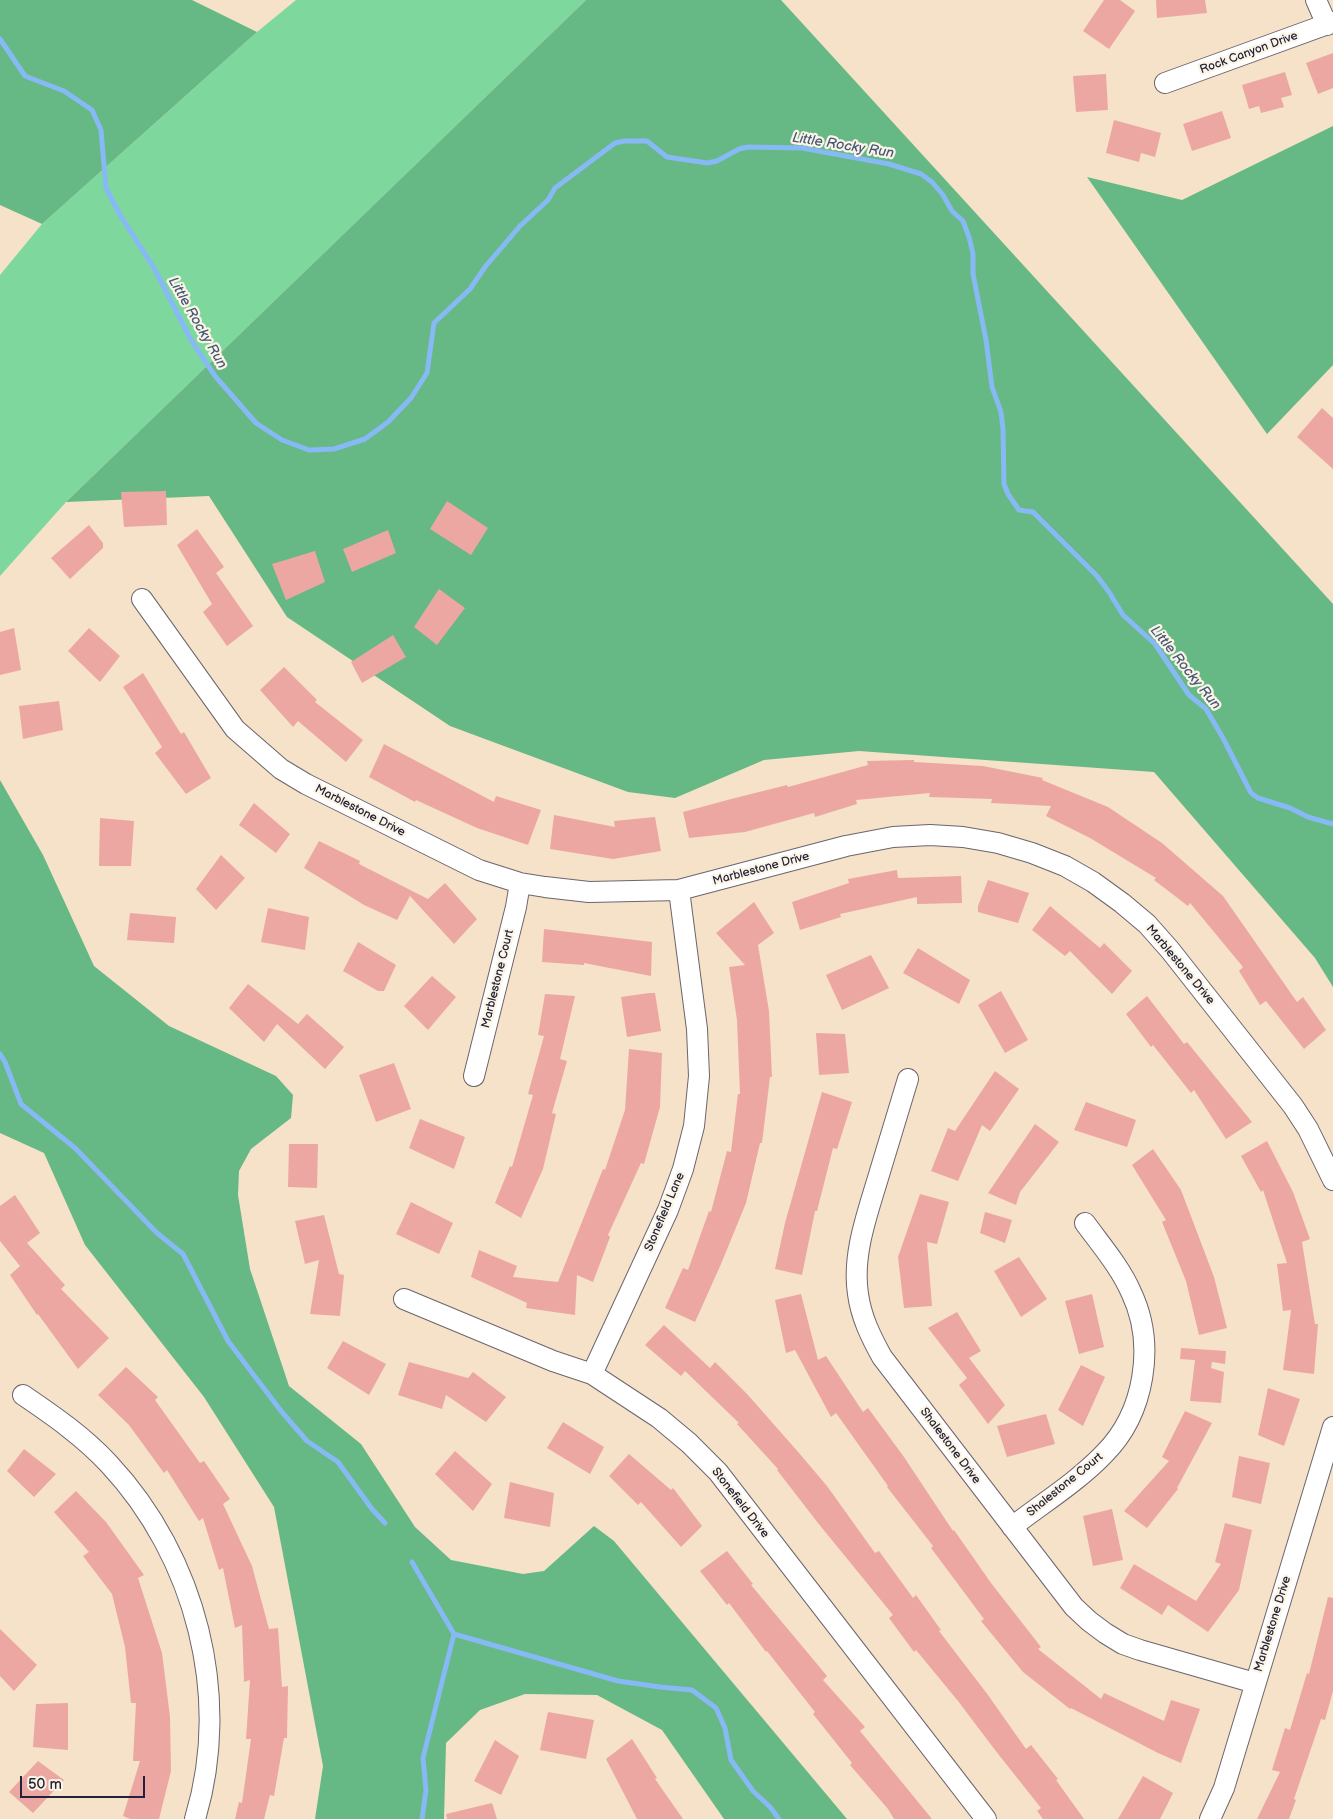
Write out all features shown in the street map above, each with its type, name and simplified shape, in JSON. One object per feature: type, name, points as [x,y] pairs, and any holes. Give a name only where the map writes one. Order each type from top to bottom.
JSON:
[{"type":"street","points":[[1316,0],[1330,24]]},
{"type":"street","name":"Rock Canyon Drive","points":[[1165,84],[1330,24]]},
{"type":"street","name":"Marblestone Drive","points":[[142,599],[235,729],[281,769],[314,788],[479,870],[520,882],[589,892],[679,890],[846,846],[894,837],[930,835],[972,838],[998,843],[1032,853],[1065,866],[1122,902],[1147,924],[1170,950],[1293,1106],[1308,1129],[1333,1180]]},
{"type":"street","name":"Marblestone Court","points":[[474,1076],[516,907],[520,882]]},
{"type":"street","name":"Stonefield Lane","points":[[592,1374],[668,1210],[683,1169],[694,1126],[699,1076],[697,1029],[679,890]]},
{"type":"street","name":"Shalestone Drive","points":[[908,1079],[870,1206],[859,1251],[857,1283],[860,1304],[870,1335],[882,1358],[1074,1606],[1089,1621],[1123,1644],[1255,1683]]},
{"type":"street","name":"Shalestone Court","points":[[1012,1527],[1085,1472],[1106,1453],[1127,1422],[1141,1386],[1144,1344],[1142,1324],[1136,1304],[1124,1278],[1085,1223]]},
{"type":"street","name":"Stonefield Drive","points":[[404,1299],[552,1361],[592,1374],[659,1418],[689,1443],[718,1472],[986,1819]]},
{"type":"street","points":[[23,1395],[64,1424],[109,1464],[151,1517],[180,1572],[192,1606],[203,1649],[209,1703],[207,1757],[195,1819]]},
{"type":"street","name":"Marblestone Drive","points":[[1210,1819],[1224,1788],[1333,1427]]},
{"type":"green space","points":[[0,0],[192,0],[257,32],[42,224],[0,205]]},
{"type":"green space","points":[[296,0],[586,0],[66,502],[0,576],[0,275],[42,224],[257,32]]},
{"type":"green space","points":[[586,0],[781,0],[1333,604],[1333,987],[1315,958],[1154,772],[859,751],[764,760],[675,798],[628,792],[450,726],[287,617],[209,496],[66,502]]},
{"type":"green space","points":[[1333,126],[1333,365],[1267,434],[1087,177],[1182,200]]},
{"type":"green space","points":[[0,780],[43,855],[94,966],[169,1026],[276,1076],[293,1095],[291,1118],[251,1149],[239,1171],[238,1195],[250,1269],[289,1386],[361,1444],[415,1527],[451,1560],[523,1574],[544,1571],[594,1526],[614,1541],[847,1819],[724,1819],[662,1730],[597,1695],[525,1694],[480,1710],[446,1743],[444,1819],[315,1819],[323,1766],[274,1507],[204,1397],[85,1245],[44,1153],[0,1133]]},
{"type":"building","points":[[1104,0],[1120,0],[1135,11],[1109,49],[1083,31]]},
{"type":"building","points":[[1156,0],[1205,0],[1207,13],[1157,18]]},
{"type":"building","points":[[1333,53],[1333,88],[1318,94],[1306,63]]},
{"type":"building","points":[[1285,72],[1292,95],[1281,98],[1284,107],[1261,113],[1259,106],[1249,109],[1242,85]]},
{"type":"building","points":[[1106,74],[1108,110],[1076,112],[1073,76]]},
{"type":"building","points":[[1222,111],[1231,138],[1192,151],[1183,124]]},
{"type":"building","points":[[1114,120],[1161,133],[1155,157],[1141,153],[1139,162],[1106,153]]},
{"type":"building","points":[[1322,408],[1333,418],[1333,469],[1297,437]]},
{"type":"building","points":[[166,491],[167,525],[124,527],[121,492]]},
{"type":"building","points":[[447,501],[488,528],[471,555],[430,529]]},
{"type":"building","points":[[89,525],[103,543],[103,548],[70,579],[51,558]]},
{"type":"building","points":[[197,529],[224,567],[216,573],[253,626],[227,646],[203,612],[212,604],[177,545]]},
{"type":"building","points":[[388,530],[396,553],[352,572],[343,549]]},
{"type":"building","points":[[315,551],[325,582],[286,600],[272,564]]},
{"type":"building","points":[[439,589],[465,608],[437,645],[414,627]]},
{"type":"building","points":[[14,628],[21,670],[0,675],[0,632]]},
{"type":"building","points":[[89,628],[120,656],[100,682],[68,651]]},
{"type":"building","points":[[393,635],[406,657],[362,683],[351,662]]},
{"type":"building","points":[[284,667],[317,700],[315,702],[363,740],[346,762],[298,721],[293,727],[260,690]]},
{"type":"building","points":[[143,673],[181,734],[184,732],[211,778],[186,794],[155,753],[162,747],[123,687]]},
{"type":"building","points":[[59,701],[63,730],[23,739],[19,706]]},
{"type":"building","points":[[384,744],[494,802],[496,796],[541,810],[528,845],[477,828],[416,800],[415,802],[369,777]]},
{"type":"building","points":[[914,760],[914,762],[983,766],[1043,778],[1042,780],[1108,807],[1162,843],[1223,896],[1297,1002],[1303,997],[1326,1030],[1304,1049],[1266,1001],[1260,1005],[1239,971],[1243,967],[1190,903],[1188,906],[1154,880],[1156,878],[1090,838],[1046,816],[1051,806],[991,803],[992,799],[929,797],[930,793],[856,800],[857,804],[815,817],[814,813],[745,832],[689,838],[683,812],[787,785],[788,787],[868,765],[867,761]]},
{"type":"building","points":[[254,803],[290,834],[276,853],[239,825]]},
{"type":"building","points":[[554,815],[615,827],[614,821],[655,817],[661,851],[613,859],[550,849]]},
{"type":"building","points":[[100,818],[134,821],[131,866],[99,866]]},
{"type":"building","points":[[319,841],[360,861],[359,864],[428,899],[445,883],[477,919],[454,944],[410,896],[397,920],[364,905],[304,868]]},
{"type":"building","points":[[221,855],[245,878],[216,910],[196,889]]},
{"type":"building","points":[[897,870],[898,878],[961,876],[962,903],[917,904],[917,897],[840,914],[841,917],[800,930],[792,902],[849,883],[848,879]]},
{"type":"building","points":[[988,880],[1029,893],[1018,923],[978,912],[978,906]]},
{"type":"building","points":[[754,902],[774,933],[758,945],[769,1011],[772,1077],[770,1077],[762,1143],[760,1143],[746,1203],[695,1322],[665,1308],[683,1268],[688,1270],[709,1211],[711,1212],[727,1151],[731,1152],[738,1094],[740,1094],[737,1020],[729,967],[745,965],[716,933]]},
{"type":"building","points":[[1050,906],[1100,948],[1104,943],[1132,971],[1112,994],[1070,951],[1065,956],[1032,930]]},
{"type":"building","points":[[268,908],[309,917],[305,950],[261,942]]},
{"type":"building","points":[[130,913],[176,917],[174,943],[127,940]]},
{"type":"building","points":[[544,929],[652,942],[651,976],[584,963],[584,965],[542,962]]},
{"type":"building","points":[[358,942],[396,965],[384,991],[378,991],[343,971]]},
{"type":"building","points":[[918,948],[970,980],[959,1004],[903,973]]},
{"type":"building","points":[[871,955],[889,988],[842,1010],[826,975]]},
{"type":"building","points":[[432,976],[456,997],[428,1030],[404,1006]]},
{"type":"building","points":[[248,984],[298,1024],[307,1014],[344,1047],[325,1069],[277,1024],[264,1042],[229,1008]]},
{"type":"building","points":[[1001,991],[1028,1040],[1005,1053],[978,1005]]},
{"type":"building","points":[[655,993],[661,1031],[627,1037],[621,997]]},
{"type":"building","points":[[545,994],[575,996],[560,1059],[567,1061],[552,1113],[556,1114],[543,1169],[521,1218],[495,1203],[510,1166],[512,1167],[533,1095],[528,1094],[544,1036],[538,1035]]},
{"type":"building","points":[[1147,996],[1184,1044],[1187,1042],[1252,1122],[1226,1139],[1194,1090],[1191,1093],[1153,1045],[1151,1047],[1126,1014]]},
{"type":"building","points":[[816,1033],[845,1034],[849,1073],[819,1075]]},
{"type":"building","points":[[629,1049],[662,1053],[660,1107],[644,1164],[641,1163],[608,1235],[610,1237],[593,1282],[577,1275],[575,1315],[526,1308],[527,1303],[471,1277],[479,1250],[517,1266],[513,1277],[558,1282],[603,1169],[605,1170],[625,1110]]},
{"type":"building","points":[[394,1063],[411,1109],[376,1122],[359,1075]]},
{"type":"building","points":[[995,1071],[1019,1089],[990,1131],[982,1125],[958,1181],[931,1171],[948,1128],[955,1131]]},
{"type":"building","points":[[822,1092],[852,1102],[837,1149],[833,1148],[817,1211],[815,1211],[802,1275],[775,1269],[785,1223]]},
{"type":"building","points":[[1086,1102],[1136,1120],[1127,1147],[1074,1130]]},
{"type":"building","points":[[420,1119],[465,1137],[454,1169],[409,1148]]},
{"type":"building","points":[[1035,1124],[1059,1142],[1020,1192],[1016,1205],[988,1193]]},
{"type":"building","points":[[1267,1141],[1293,1192],[1310,1239],[1302,1242],[1315,1324],[1318,1324],[1314,1374],[1283,1370],[1291,1310],[1283,1311],[1277,1264],[1287,1263],[1263,1190],[1261,1192],[1241,1156]]},
{"type":"building","points":[[289,1144],[318,1144],[317,1188],[288,1187]]},
{"type":"building","points":[[1153,1149],[1181,1190],[1214,1277],[1227,1328],[1199,1335],[1186,1281],[1162,1222],[1166,1220],[1132,1165]]},
{"type":"building","points":[[920,1194],[949,1202],[937,1244],[927,1242],[932,1306],[904,1308],[898,1257]]},
{"type":"building","points":[[15,1195],[40,1233],[27,1243],[65,1285],[61,1289],[109,1338],[78,1369],[37,1315],[10,1275],[20,1266],[0,1241],[0,1206]]},
{"type":"building","points":[[411,1202],[453,1223],[439,1254],[396,1234]]},
{"type":"building","points":[[985,1212],[1012,1220],[1005,1243],[980,1233]]},
{"type":"building","points":[[324,1215],[339,1274],[344,1275],[340,1316],[310,1314],[319,1260],[305,1264],[295,1221]]},
{"type":"building","points":[[1019,1257],[1047,1299],[1021,1317],[994,1271]]},
{"type":"building","points":[[801,1294],[818,1360],[826,1356],[863,1412],[868,1408],[904,1457],[953,1531],[1041,1647],[1038,1649],[1101,1699],[1104,1693],[1164,1721],[1171,1700],[1200,1709],[1181,1763],[1070,1709],[1023,1672],[981,1621],[984,1619],[931,1548],[933,1546],[887,1487],[836,1413],[831,1417],[795,1350],[786,1353],[775,1300]]},
{"type":"building","points":[[1092,1294],[1104,1347],[1079,1354],[1065,1301]]},
{"type":"building","points":[[957,1312],[981,1351],[969,1358],[1005,1405],[988,1424],[959,1385],[967,1378],[928,1328]]},
{"type":"building","points":[[664,1325],[710,1368],[715,1362],[748,1395],[799,1453],[827,1486],[875,1553],[879,1551],[913,1598],[916,1595],[941,1630],[939,1631],[1026,1749],[1031,1745],[1058,1779],[1056,1780],[1084,1819],[1043,1819],[1037,1811],[1041,1808],[958,1701],[916,1650],[914,1652],[889,1618],[893,1615],[818,1523],[778,1469],[737,1424],[739,1423],[685,1371],[681,1376],[645,1345]]},
{"type":"building","points":[[343,1341],[386,1364],[369,1395],[327,1368]]},
{"type":"building","points":[[1181,1348],[1226,1351],[1225,1364],[1212,1362],[1211,1368],[1224,1372],[1221,1403],[1190,1401],[1195,1360],[1180,1359]]},
{"type":"building","points":[[409,1362],[468,1378],[473,1372],[506,1397],[486,1422],[446,1395],[442,1409],[398,1395]]},
{"type":"building","points":[[1081,1365],[1105,1377],[1083,1426],[1058,1410]]},
{"type":"building","points":[[126,1367],[158,1397],[155,1400],[200,1463],[204,1461],[230,1499],[223,1504],[252,1566],[269,1629],[278,1628],[282,1687],[288,1686],[287,1738],[284,1738],[274,1796],[270,1795],[264,1819],[235,1819],[239,1802],[242,1803],[251,1739],[246,1739],[250,1680],[244,1682],[242,1625],[235,1628],[223,1568],[219,1570],[203,1518],[199,1521],[167,1470],[164,1473],[129,1425],[98,1395]]},
{"type":"building","points":[[1268,1388],[1300,1399],[1284,1446],[1258,1435]]},
{"type":"building","points":[[1185,1411],[1212,1423],[1178,1489],[1147,1528],[1124,1511],[1169,1461],[1162,1457]]},
{"type":"building","points":[[1046,1414],[1055,1444],[1007,1457],[997,1426]]},
{"type":"building","points":[[563,1422],[604,1447],[590,1474],[547,1448]]},
{"type":"building","points":[[24,1449],[56,1474],[34,1497],[7,1471]]},
{"type":"building","points":[[455,1451],[492,1484],[473,1511],[435,1474]]},
{"type":"building","points":[[629,1454],[671,1490],[673,1488],[702,1526],[681,1547],[641,1502],[638,1505],[609,1476]]},
{"type":"building","points":[[1239,1456],[1270,1463],[1261,1504],[1232,1497]]},
{"type":"building","points":[[510,1482],[554,1493],[550,1527],[504,1518]]},
{"type":"building","points":[[76,1491],[106,1522],[144,1575],[138,1578],[162,1653],[170,1717],[171,1771],[159,1819],[130,1819],[123,1816],[140,1761],[133,1761],[136,1703],[131,1703],[125,1647],[112,1594],[83,1556],[89,1552],[54,1512]]},
{"type":"building","points":[[1112,1509],[1123,1560],[1093,1566],[1083,1516]]},
{"type":"building","points":[[1225,1523],[1252,1530],[1239,1590],[1208,1632],[1168,1605],[1162,1615],[1120,1588],[1134,1564],[1196,1601],[1221,1564],[1215,1562]]},
{"type":"building","points":[[727,1551],[753,1584],[751,1585],[827,1676],[823,1680],[865,1727],[860,1731],[932,1819],[894,1819],[888,1809],[850,1765],[852,1763],[813,1714],[815,1712],[729,1603],[727,1605],[700,1571]]},
{"type":"building","points":[[1328,1597],[1333,1598],[1333,1691],[1325,1720],[1321,1719],[1289,1819],[1257,1819],[1280,1772],[1272,1770],[1285,1728],[1290,1730],[1307,1673],[1309,1674]]},
{"type":"building","points":[[0,1629],[37,1665],[14,1691],[0,1676]]},
{"type":"building","points":[[68,1703],[68,1750],[33,1747],[36,1704]]},
{"type":"building","points":[[548,1712],[594,1720],[586,1759],[540,1750]]},
{"type":"building","points":[[632,1739],[657,1778],[655,1779],[683,1819],[637,1819],[606,1759]]},
{"type":"building","points":[[495,1740],[519,1756],[501,1795],[474,1781]]},
{"type":"building","points":[[38,1761],[64,1780],[33,1813],[9,1792]]},
{"type":"building","points":[[1143,1776],[1173,1793],[1160,1819],[1118,1819]]},
{"type":"building","points":[[492,1803],[497,1819],[447,1819],[446,1814]]},
{"type":"waterway","name":"Little Rocky Run","points":[[0,39],[25,76],[64,91],[92,110],[101,130],[106,188],[120,215],[154,268],[191,340],[215,376],[256,423],[282,440],[309,450],[334,449],[365,439],[388,422],[411,398],[427,373],[434,323],[470,289],[485,267],[520,226],[548,200],[555,188],[615,143],[647,141],[667,157],[707,163],[717,161],[739,149],[748,147],[802,148],[889,164],[921,174],[932,182],[943,195],[952,211],[963,221],[969,237],[973,254],[973,274],[986,340],[992,387],[1001,412],[1004,484],[1008,494],[1019,510],[1033,512],[1097,576],[1123,615],[1155,644],[1189,695],[1206,709],[1251,793],[1258,798],[1290,808],[1308,817],[1333,824]]},
{"type":"waterway","points":[[0,1054],[5,1062],[21,1104],[75,1148],[157,1233],[183,1254],[228,1341],[281,1411],[307,1441],[338,1462],[372,1509],[385,1523]]},
{"type":"waterway","points":[[412,1562],[454,1634],[618,1681],[692,1690],[716,1708],[725,1728],[731,1760],[753,1791],[770,1807],[779,1819]]},
{"type":"waterway","points":[[422,1819],[426,1790],[423,1758],[454,1634]]}]
